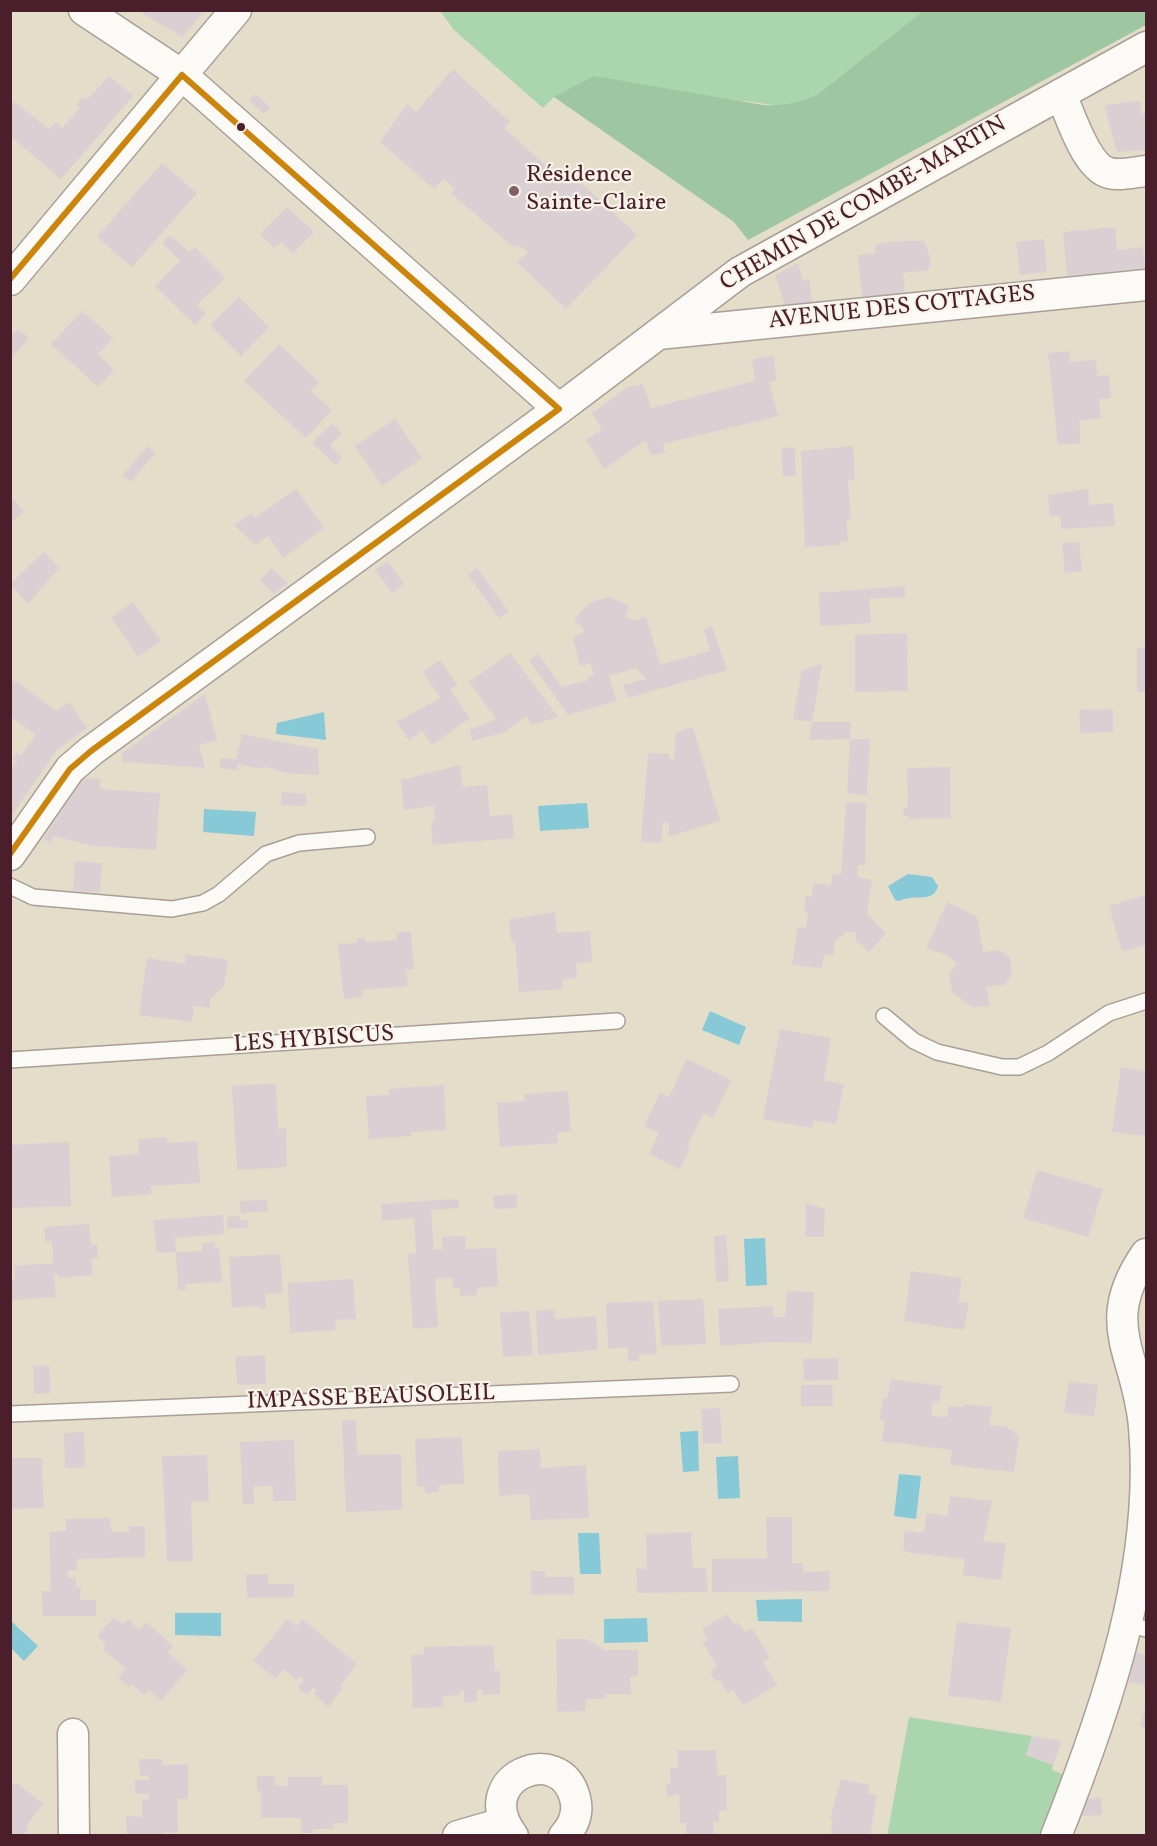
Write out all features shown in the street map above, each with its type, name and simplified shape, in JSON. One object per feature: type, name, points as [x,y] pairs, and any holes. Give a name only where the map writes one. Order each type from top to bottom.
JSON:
[{"type":"street","points":[[84,10],[182,75],[559,409]]},
{"type":"street","points":[[10,280],[236,10]]},
{"type":"street","name":"CHEMIN DE COMBE-MARTIN","points":[[10,855],[70,769],[91,751],[559,409],[740,272],[1146,47]]},
{"type":"street","points":[[1061,94],[1089,158],[1097,167],[1108,173],[1146,171]]},
{"type":"street","name":"AVENUE DES COTTAGES","points":[[658,334],[1146,285]]},
{"type":"street","points":[[1056,1836],[1137,1627],[1146,1477],[1143,1422],[1122,1330],[1121,1307],[1126,1289],[1146,1254]]},
{"type":"street","points":[[73,1734],[74,1836]]},
{"type":"street","points":[[458,1836],[508,1829],[500,1810],[502,1794],[511,1779],[523,1772],[537,1769],[552,1771],[564,1778],[573,1791],[577,1806],[576,1820],[564,1836]]},
{"type":"lane","points":[[10,886],[33,897],[172,909],[203,903],[219,894],[266,854],[299,843],[367,837]]},
{"type":"lane","points":[[884,1016],[915,1041],[937,1052],[1002,1067],[1019,1067],[1048,1053],[1103,1016],[1146,1001]]},
{"type":"lane","name":"LES HYBISCUS","points":[[10,1060],[617,1021]]},
{"type":"lane","name":"IMPASSE BEAUSOLEIL","points":[[10,1414],[731,1384]]},
{"type":"green space","points":[[440,11],[923,11],[818,94],[799,103],[781,106],[744,101],[554,97],[543,108],[454,30]]},
{"type":"green space","points":[[923,11],[1146,11],[1146,25],[748,240],[734,222],[554,97],[594,76],[763,105],[778,105],[804,100],[818,94]]},
{"type":"green space","points":[[909,1717],[1032,1736],[1026,1755],[1053,1765],[1052,1770],[1067,1776],[1043,1835],[887,1836]]},
{"type":"water","points":[[324,712],[326,740],[276,734],[277,723]]},
{"type":"water","points":[[587,803],[589,828],[540,831],[538,806]]},
{"type":"water","points":[[204,809],[256,812],[254,836],[203,832]]},
{"type":"water","points":[[908,874],[932,877],[938,886],[936,891],[928,897],[895,900],[888,886]]},
{"type":"water","points":[[710,1011],[746,1027],[739,1045],[702,1030]]},
{"type":"water","points":[[765,1238],[767,1285],[746,1286],[744,1239]]},
{"type":"water","points":[[698,1431],[699,1471],[683,1472],[680,1432]]},
{"type":"water","points":[[738,1456],[740,1498],[718,1499],[716,1457]]},
{"type":"water","points":[[899,1474],[921,1476],[916,1519],[894,1516]]},
{"type":"water","points":[[578,1533],[599,1533],[601,1574],[580,1574]]},
{"type":"water","points":[[802,1599],[802,1622],[758,1621],[756,1600]]},
{"type":"water","points":[[175,1613],[221,1613],[221,1636],[175,1635]]},
{"type":"water","points":[[647,1618],[648,1642],[604,1643],[604,1619]]},
{"type":"water","points":[[11,1621],[38,1646],[24,1661],[11,1648]]},
{"type":"building","points":[[137,10],[206,10],[182,37]]},
{"type":"building","name":"Résidence Sainte-Claire","points":[[453,69],[510,122],[504,128],[568,185],[575,177],[637,235],[566,309],[517,262],[528,252],[517,245],[513,247],[451,193],[455,189],[444,179],[434,189],[380,142],[407,104],[416,112]]},
{"type":"building","points":[[109,76],[133,96],[61,179],[10,136],[10,107],[14,102],[49,129],[56,122],[62,128],[80,108],[76,105],[82,97],[87,100]]},
{"type":"building","points":[[255,94],[270,107],[264,114],[249,101]]},
{"type":"building","points":[[1140,101],[1142,114],[1146,113],[1146,150],[1117,152],[1104,105]]},
{"type":"building","points":[[162,163],[197,193],[132,267],[97,237]]},
{"type":"building","points":[[287,207],[314,232],[293,253],[281,242],[274,248],[260,234]]},
{"type":"building","points":[[1115,227],[1117,250],[1143,247],[1145,268],[1067,276],[1063,232]]},
{"type":"building","points":[[170,235],[189,252],[195,247],[225,278],[197,305],[206,314],[195,325],[155,286],[180,261],[162,243]]},
{"type":"building","points":[[1044,239],[1047,272],[1020,275],[1016,242]]},
{"type":"building","points":[[924,241],[931,260],[928,270],[903,273],[905,293],[862,297],[858,255],[876,253],[875,244]]},
{"type":"building","points":[[798,263],[803,281],[809,278],[812,303],[785,306],[775,275]]},
{"type":"building","points":[[239,297],[269,327],[241,356],[210,325]]},
{"type":"building","points":[[82,311],[113,338],[98,354],[114,370],[98,387],[51,344]]},
{"type":"building","points":[[18,329],[29,338],[13,356],[10,353],[10,337]]},
{"type":"building","points":[[279,344],[319,382],[311,391],[332,410],[306,438],[244,381]]},
{"type":"building","points":[[1069,351],[1070,362],[1096,360],[1097,376],[1109,375],[1111,398],[1099,399],[1101,418],[1079,421],[1081,443],[1058,445],[1048,353]]},
{"type":"building","points":[[774,355],[776,380],[769,382],[778,416],[663,444],[665,453],[651,455],[646,440],[604,469],[586,440],[602,429],[592,413],[627,387],[643,384],[651,408],[755,381],[752,360]]},
{"type":"building","points":[[395,419],[422,458],[382,486],[355,446]]},
{"type":"building","points":[[333,423],[342,434],[330,445],[342,458],[336,465],[312,443]]},
{"type":"building","points":[[147,446],[155,453],[131,482],[123,475]]},
{"type":"building","points":[[853,446],[855,480],[848,481],[851,519],[846,520],[848,541],[840,542],[840,545],[805,547],[801,451]]},
{"type":"building","points":[[795,447],[796,476],[783,476],[781,448]]},
{"type":"building","points":[[296,489],[324,528],[283,558],[268,536],[255,545],[234,525],[252,513],[255,518]]},
{"type":"building","points":[[1088,489],[1089,505],[1113,503],[1115,526],[1061,529],[1060,516],[1050,517],[1048,495]]},
{"type":"building","points":[[10,496],[24,511],[10,524]]},
{"type":"building","points":[[1079,542],[1082,571],[1065,573],[1062,543]]},
{"type":"building","points":[[44,552],[59,568],[28,604],[10,584]]},
{"type":"building","points":[[388,561],[404,584],[392,593],[375,570]]},
{"type":"building","points":[[271,568],[288,583],[274,594],[260,581]]},
{"type":"building","points":[[477,568],[509,612],[499,618],[468,575]]},
{"type":"building","points":[[905,586],[905,597],[869,599],[871,623],[820,626],[819,593]]},
{"type":"building","points":[[609,597],[629,605],[625,618],[630,617],[631,621],[646,617],[660,665],[710,651],[704,629],[712,626],[727,670],[627,698],[623,685],[646,679],[636,668],[609,676],[616,701],[568,715],[529,660],[538,654],[562,687],[589,680],[588,677],[594,675],[590,663],[580,666],[573,637],[582,634],[584,630],[574,619],[590,603]]},
{"type":"building","points":[[133,602],[161,641],[138,657],[111,617]]},
{"type":"building","points":[[907,633],[908,691],[855,692],[855,635]]},
{"type":"building","points":[[1146,647],[1146,692],[1137,692],[1137,648]]},
{"type":"building","points":[[510,653],[558,717],[532,725],[526,716],[505,732],[472,741],[470,730],[496,719],[469,682]]},
{"type":"building","points":[[440,660],[457,685],[450,690],[470,718],[432,745],[422,731],[409,741],[397,722],[440,698],[423,672]]},
{"type":"building","points":[[822,664],[812,722],[793,719],[802,670]]},
{"type":"building","points":[[15,680],[56,711],[69,702],[87,728],[57,750],[10,818],[10,772],[17,762],[12,759],[17,752],[21,756],[36,735],[10,716],[10,687]]},
{"type":"building","points":[[205,694],[217,740],[199,745],[205,768],[123,762],[122,753]]},
{"type":"building","points":[[1113,709],[1113,732],[1080,733],[1079,710]]},
{"type":"building","points":[[812,722],[851,722],[850,739],[809,740]]},
{"type":"building","points":[[693,727],[720,821],[668,837],[669,823],[663,822],[661,843],[641,842],[648,753],[669,754],[669,759],[674,760],[676,732]]},
{"type":"building","points":[[242,734],[318,749],[319,775],[285,773],[263,766],[262,769],[237,764],[237,770],[220,768],[220,758],[236,759]]},
{"type":"building","points":[[850,739],[870,739],[867,795],[847,793]]},
{"type":"building","points":[[460,765],[463,787],[487,785],[490,816],[512,814],[514,838],[433,845],[431,821],[435,821],[434,806],[404,810],[401,780]]},
{"type":"building","points":[[950,767],[951,818],[909,819],[909,816],[904,816],[903,808],[908,807],[907,768]]},
{"type":"building","points":[[84,778],[101,779],[100,789],[160,793],[156,850],[94,846],[54,836],[50,843],[43,839]]},
{"type":"building","points":[[282,792],[306,794],[306,806],[281,805]]},
{"type":"building","points":[[846,802],[866,803],[865,865],[858,865],[857,877],[872,880],[867,914],[886,933],[869,952],[855,939],[856,933],[847,932],[835,941],[833,956],[824,954],[822,968],[792,965],[798,927],[806,928],[808,914],[804,909],[806,896],[811,897],[814,883],[831,885],[832,874],[841,875]]},
{"type":"building","points":[[75,861],[102,863],[100,892],[73,891]]},
{"type":"building","points":[[1146,895],[1146,945],[1122,952],[1109,906]]},
{"type":"building","points":[[947,902],[977,917],[983,952],[1000,950],[1010,958],[1012,974],[1005,985],[986,987],[990,1006],[972,1007],[952,992],[949,974],[957,964],[947,955],[926,948]]},
{"type":"building","points":[[555,912],[557,933],[590,931],[592,962],[576,963],[577,978],[562,980],[563,989],[519,992],[515,941],[511,942],[509,919]]},
{"type":"building","points":[[411,931],[414,969],[406,970],[408,986],[362,990],[362,997],[344,999],[338,944],[357,943],[357,938],[365,938],[366,942],[397,940],[397,933]]},
{"type":"building","points":[[186,954],[228,960],[224,986],[210,999],[210,1008],[194,1006],[192,1022],[139,1015],[147,958],[185,964]]},
{"type":"building","points":[[780,1029],[831,1038],[824,1081],[844,1084],[836,1124],[814,1120],[812,1128],[763,1119]]},
{"type":"building","points":[[687,1059],[731,1080],[713,1118],[704,1113],[687,1147],[690,1148],[680,1169],[649,1154],[659,1133],[644,1126],[660,1093],[669,1097]]},
{"type":"building","points":[[1121,1067],[1146,1071],[1146,1136],[1112,1132]]},
{"type":"building","points":[[276,1083],[278,1129],[286,1128],[287,1167],[237,1170],[232,1086]]},
{"type":"building","points":[[444,1085],[446,1130],[411,1132],[412,1136],[369,1139],[366,1096],[389,1095],[389,1089]]},
{"type":"building","points":[[568,1091],[571,1131],[557,1133],[558,1143],[500,1147],[497,1103],[525,1101],[524,1094]]},
{"type":"building","points":[[166,1137],[167,1143],[197,1141],[200,1183],[151,1186],[152,1194],[112,1197],[109,1156],[139,1154],[138,1139]]},
{"type":"building","points":[[69,1142],[71,1206],[10,1208],[10,1145]]},
{"type":"building","points":[[1037,1170],[1103,1189],[1088,1237],[1023,1218]]},
{"type":"building","points":[[517,1194],[517,1208],[494,1209],[493,1196]]},
{"type":"building","points":[[458,1199],[459,1208],[431,1210],[434,1250],[443,1249],[442,1237],[465,1236],[466,1249],[496,1248],[498,1286],[477,1288],[477,1295],[460,1296],[460,1288],[453,1289],[452,1277],[435,1279],[438,1327],[413,1329],[408,1254],[416,1253],[414,1218],[382,1221],[381,1204]]},
{"type":"building","points":[[267,1200],[268,1211],[241,1213],[240,1201]]},
{"type":"building","points":[[806,1203],[825,1209],[824,1237],[805,1237]]},
{"type":"building","points":[[223,1215],[224,1234],[175,1238],[176,1252],[157,1253],[153,1220]]},
{"type":"building","points":[[240,1216],[240,1221],[248,1220],[247,1228],[227,1229],[227,1217]]},
{"type":"building","points":[[89,1224],[91,1245],[97,1244],[98,1258],[91,1259],[93,1275],[59,1278],[58,1274],[54,1274],[56,1297],[13,1300],[10,1307],[10,1281],[15,1281],[14,1266],[53,1263],[52,1241],[45,1242],[44,1227]]},
{"type":"building","points":[[726,1235],[729,1282],[716,1282],[714,1236]]},
{"type":"building","points":[[214,1242],[215,1249],[219,1248],[222,1282],[185,1284],[186,1290],[178,1290],[176,1252],[202,1251],[202,1243]]},
{"type":"building","points":[[280,1254],[283,1293],[265,1294],[266,1308],[259,1309],[259,1306],[232,1308],[229,1257]]},
{"type":"building","points":[[911,1271],[962,1278],[958,1302],[969,1303],[964,1330],[904,1321]]},
{"type":"building","points":[[353,1279],[356,1319],[335,1320],[336,1330],[290,1333],[288,1283]]},
{"type":"building","points":[[787,1291],[814,1292],[812,1343],[774,1342],[720,1346],[718,1309],[773,1306],[773,1317],[785,1317]]},
{"type":"building","points":[[703,1299],[706,1344],[661,1346],[658,1301]]},
{"type":"building","points":[[653,1301],[657,1354],[639,1355],[639,1361],[628,1361],[628,1347],[608,1349],[606,1303]]},
{"type":"building","points":[[554,1309],[555,1319],[596,1316],[598,1350],[538,1355],[536,1311]]},
{"type":"building","points":[[529,1311],[533,1355],[503,1357],[500,1313]]},
{"type":"building","points":[[265,1355],[266,1384],[237,1385],[235,1357]]},
{"type":"building","points":[[838,1358],[838,1380],[804,1381],[803,1359]]},
{"type":"building","points":[[49,1365],[51,1393],[34,1394],[33,1366]]},
{"type":"building","points":[[891,1379],[942,1386],[939,1402],[933,1401],[931,1416],[947,1417],[949,1406],[964,1407],[965,1404],[992,1407],[989,1425],[1005,1426],[1019,1436],[1014,1472],[950,1465],[952,1450],[882,1441],[885,1421],[879,1420],[883,1398],[887,1399]]},
{"type":"building","points":[[1069,1381],[1098,1385],[1094,1417],[1064,1412]]},
{"type":"building","points":[[801,1385],[832,1385],[833,1406],[801,1406]]},
{"type":"building","points":[[720,1408],[722,1443],[703,1444],[701,1409]]},
{"type":"building","points":[[356,1420],[357,1455],[401,1454],[402,1510],[346,1512],[342,1421]]},
{"type":"building","points":[[84,1432],[85,1467],[65,1468],[64,1433]]},
{"type":"building","points":[[462,1437],[464,1484],[439,1485],[439,1492],[425,1493],[425,1486],[417,1486],[415,1439]]},
{"type":"building","points":[[294,1440],[296,1501],[273,1501],[273,1486],[253,1487],[254,1504],[243,1504],[240,1442]]},
{"type":"building","points":[[540,1449],[541,1468],[586,1465],[589,1518],[531,1520],[529,1494],[499,1496],[498,1451]]},
{"type":"building","points":[[207,1455],[209,1501],[191,1502],[193,1561],[167,1562],[162,1456]]},
{"type":"building","points":[[10,1458],[42,1458],[44,1508],[10,1509]]},
{"type":"building","points":[[950,1496],[992,1501],[983,1541],[1006,1543],[1001,1580],[963,1575],[965,1559],[906,1552],[903,1546],[905,1531],[924,1533],[927,1513],[947,1516]]},
{"type":"building","points":[[766,1517],[792,1517],[792,1563],[803,1563],[803,1572],[830,1571],[829,1591],[712,1592],[712,1559],[767,1558]]},
{"type":"building","points":[[109,1518],[112,1532],[129,1532],[129,1526],[145,1526],[145,1557],[77,1559],[77,1570],[67,1570],[68,1578],[76,1577],[76,1587],[81,1587],[80,1600],[96,1600],[96,1616],[43,1616],[42,1591],[51,1591],[49,1532],[66,1531],[66,1519]]},
{"type":"building","points":[[691,1532],[693,1568],[706,1568],[708,1592],[637,1593],[636,1568],[647,1569],[646,1534]]},
{"type":"building","points":[[531,1571],[545,1571],[545,1577],[574,1577],[574,1594],[531,1595]]},
{"type":"building","points":[[246,1574],[268,1574],[268,1584],[294,1584],[294,1597],[247,1598]]},
{"type":"building","points":[[727,1614],[734,1625],[738,1622],[745,1632],[752,1628],[770,1657],[763,1662],[777,1685],[743,1705],[733,1690],[728,1693],[720,1680],[716,1682],[710,1672],[717,1667],[703,1643],[708,1640],[702,1629]]},
{"type":"building","points":[[114,1617],[123,1624],[128,1619],[139,1630],[146,1622],[173,1646],[168,1653],[187,1670],[161,1701],[149,1690],[144,1695],[132,1684],[129,1687],[118,1677],[126,1669],[103,1649],[106,1644],[97,1636]]},
{"type":"building","points":[[287,1619],[296,1626],[302,1619],[357,1664],[340,1686],[343,1688],[328,1707],[314,1694],[317,1691],[313,1688],[307,1695],[298,1687],[304,1680],[299,1676],[296,1680],[283,1669],[276,1679],[253,1661]]},
{"type":"building","points":[[957,1622],[1011,1628],[1001,1702],[948,1696]]},
{"type":"building","points":[[556,1639],[586,1639],[605,1650],[638,1650],[638,1676],[630,1677],[631,1694],[605,1694],[605,1699],[586,1699],[585,1711],[557,1712]]},
{"type":"building","points":[[493,1645],[495,1671],[500,1671],[500,1694],[482,1695],[482,1690],[477,1690],[477,1702],[464,1703],[464,1691],[460,1690],[460,1695],[443,1696],[443,1707],[413,1708],[411,1655],[424,1654],[424,1647]]},
{"type":"building","points":[[1136,1652],[1146,1655],[1146,1686],[1129,1682]]},
{"type":"building","points":[[1146,1703],[1146,1728],[1140,1726]]},
{"type":"building","points":[[1032,1736],[1062,1741],[1053,1765],[1026,1755]]},
{"type":"building","points":[[677,1750],[716,1750],[717,1775],[726,1775],[727,1811],[719,1811],[719,1822],[713,1822],[714,1835],[686,1835],[686,1823],[680,1823],[679,1795],[667,1796],[666,1784],[671,1784],[670,1768],[678,1767]]},
{"type":"building","points":[[139,1759],[162,1759],[162,1765],[188,1764],[188,1799],[177,1799],[178,1833],[165,1832],[165,1836],[127,1836],[126,1816],[142,1817],[142,1800],[149,1799],[149,1794],[135,1794],[135,1780],[149,1780],[149,1775],[140,1776]]},
{"type":"building","points":[[257,1776],[275,1776],[275,1785],[288,1786],[288,1777],[322,1777],[322,1785],[348,1785],[348,1823],[334,1823],[333,1829],[313,1829],[313,1833],[301,1833],[301,1818],[261,1818],[261,1791],[257,1791]]},
{"type":"building","points":[[841,1779],[869,1785],[868,1793],[877,1795],[870,1836],[830,1836],[833,1819],[830,1819]]},
{"type":"building","points":[[16,1782],[43,1804],[26,1826],[29,1828],[23,1836],[10,1836],[10,1789]]},
{"type":"building","points":[[1101,1798],[1102,1815],[1079,1816],[1086,1799]]},
{"type":"transit line","points":[[182,75],[559,409]]},
{"type":"transit line","points":[[10,279],[182,75]]},
{"type":"transit line","points":[[10,854],[70,769],[91,751],[559,409]]},
{"type":"place","name":"Résidence Sainte-Claire","points":[[514,191]]}]
